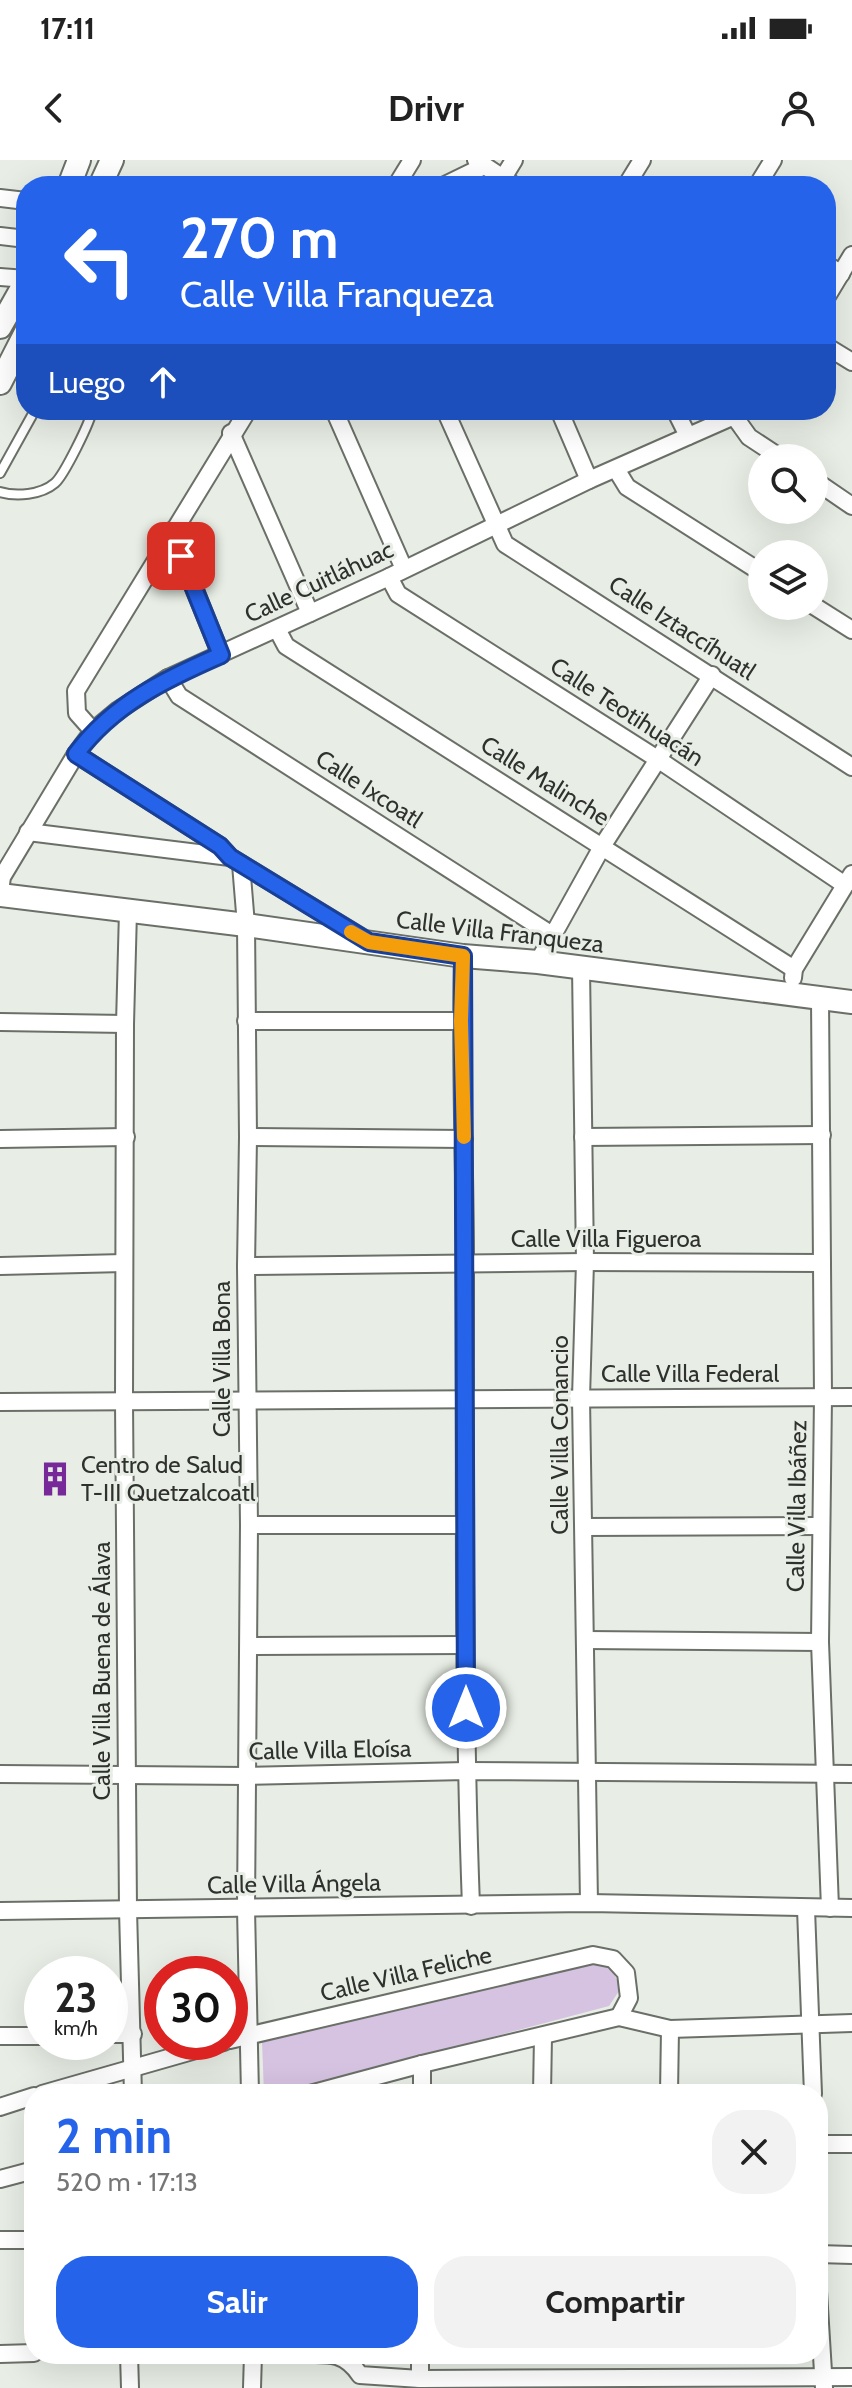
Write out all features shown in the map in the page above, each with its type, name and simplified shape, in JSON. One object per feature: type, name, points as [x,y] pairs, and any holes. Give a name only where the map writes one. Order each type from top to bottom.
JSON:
[{"type":"street","points":[[459,176],[480,163],[500,176]]},
{"type":"street","points":[[836,282],[852,255]]},
{"type":"street","points":[[836,271],[841,274]]},
{"type":"street","points":[[2,321],[16,297]]},
{"type":"street","points":[[0,383],[16,352]]},
{"type":"street","points":[[93,731],[77,713],[76,691],[241,420]]},
{"type":"street","name":"Calle Teotihuacán","points":[[338,420],[396,573],[398,594],[848,880]]},
{"type":"street","name":"Calle Iztaccíhuatl","points":[[449,420],[505,544],[852,767]]},
{"type":"street","points":[[563,420],[589,480]]},
{"type":"street","points":[[680,420],[688,436]]},
{"type":"street","name":"Calle Cuitláhuac","points":[[0,893],[2,877],[76,754],[93,731],[117,711],[168,678],[723,420]]},
{"type":"street","points":[[741,420],[749,437],[760,444]]},
{"type":"street","points":[[231,433],[310,613]]},
{"type":"street","points":[[616,469],[627,487],[748,564]]},
{"type":"street","points":[[828,490],[852,506]]},
{"type":"street","points":[[171,531],[221,655]]},
{"type":"street","points":[[828,615],[852,630]]},
{"type":"street","name":"Calle Malinche","points":[[277,629],[286,646],[794,969]]},
{"type":"street","points":[[538,962],[603,845],[712,675]]},
{"type":"street","name":"Calle Ixcoatl","points":[[168,678],[179,696],[552,935]]},
{"type":"street","points":[[76,754],[220,846],[235,861],[369,942]]},
{"type":"street","points":[[28,832],[235,861]]},
{"type":"street","name":"Calle Villa Bona","points":[[235,861],[246,925],[248,1137],[245,1400],[249,1525],[246,1909],[250,2084]]},
{"type":"street","points":[[792,995],[794,969],[848,880]]},
{"type":"street","name":"Calle Villa Franqueza","points":[[0,893],[463,956],[581,967],[852,1002]]},
{"type":"street","name":"Calle Villa Buena de Álava","points":[[128,911],[124,1401],[128,1910],[133,2084]]},
{"type":"street","points":[[463,956],[463,1525],[471,1906]]},
{"type":"street","name":"Calle Villa Conancio","points":[[581,967],[585,1262],[581,1398],[589,1903]]},
{"type":"street","name":"Calle Villa Ibáñez","points":[[820,998],[823,1397],[820,1642],[830,1908]]},
{"type":"street","points":[[246,1021],[461,1021]]},
{"type":"street","points":[[0,1022],[125,1024]]},
{"type":"street","points":[[583,1137],[822,1135]]},
{"type":"street","points":[[0,1139],[126,1137]]},
{"type":"street","points":[[248,1137],[464,1139]]},
{"type":"street","points":[[0,1266],[124,1263]]},
{"type":"street","name":"Calle Villa Figueroa","points":[[246,1266],[822,1263]]},
{"type":"street","name":"Calle Villa Federal","points":[[0,1402],[852,1397]]},
{"type":"street","points":[[249,1525],[463,1525]]},
{"type":"street","points":[[584,1527],[820,1526]]},
{"type":"street","points":[[586,1640],[820,1642]]},
{"type":"street","points":[[249,1646],[465,1645]]},
{"type":"street","name":"Calle Villa Eloísa","points":[[0,1774],[247,1776],[466,1771],[852,1774]]},
{"type":"street","points":[[589,1903],[852,1908]]},
{"type":"street","name":"Calle Villa Ángela","points":[[0,1911],[589,1903]]},
{"type":"street","points":[[806,1909],[813,2084]]},
{"type":"street","name":"Calle Villa Feliche","points":[[249,2035],[593,1955],[613,1959],[626,1973],[629,1998],[619,2017]]},
{"type":"street","points":[[347,2084],[619,2017],[670,2029],[852,2023]]},
{"type":"street","points":[[669,2084],[670,2029]]},
{"type":"street","points":[[128,2034],[133,2034]]},
{"type":"street","points":[[0,2036],[24,2036]]},
{"type":"street","points":[[542,2084],[543,2036]]},
{"type":"street","points":[[75,2084],[156,2060]]},
{"type":"street","points":[[422,2064],[422,2084]]},
{"type":"street","points":[[0,2107],[24,2099]]},
{"type":"street","points":[[828,2144],[852,2144]]},
{"type":"street","points":[[0,2179],[24,2173]]},
{"type":"street","points":[[0,2240],[24,2240]]},
{"type":"street","points":[[828,2254],[852,2255]]},
{"type":"street","points":[[0,2354],[24,2353]]},
{"type":"street","points":[[129,2364],[130,2388]]},
{"type":"street","points":[[252,2388],[253,2364]]},
{"type":"street","points":[[353,2364],[360,2375],[420,2379],[824,2382],[852,2377]]},
{"type":"street","points":[[420,2364],[420,2379]]},
{"type":"lane","points":[[0,473],[29,420]]},
{"type":"lane","points":[[0,492],[10,495],[34,493],[55,483],[90,420]]},
{"type":"shaded area","points":[[592,1962],[608,1968],[616,1979],[619,1991],[609,2006],[314,2084],[264,2084],[262,2041]]},
{"type":"slow traffic","points":[[351,932],[369,942],[463,956],[464,1137]]},
{"type":"place","name":"Centro de Salud T-III Quetzalcoatl","points":[[55,1479]]},
{"type":"route","points":[[181,556],[221,655],[168,678],[117,711],[93,731],[76,754],[220,846],[230,857],[369,942],[463,956],[466,1708]]}]
